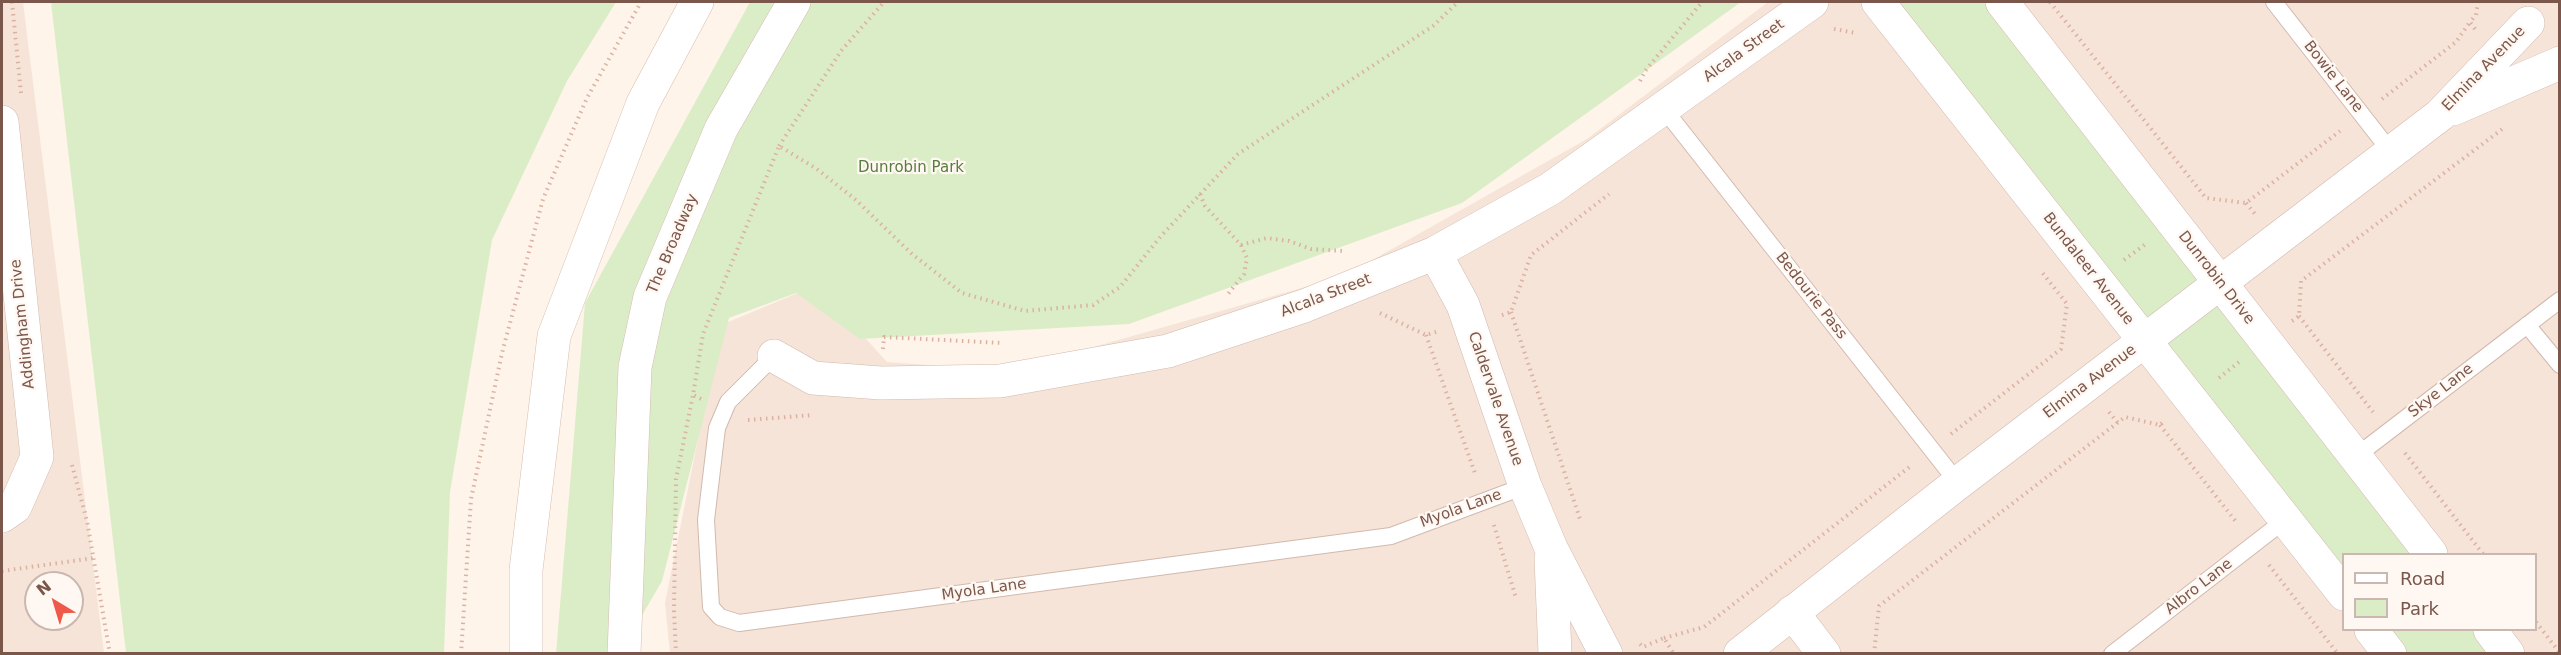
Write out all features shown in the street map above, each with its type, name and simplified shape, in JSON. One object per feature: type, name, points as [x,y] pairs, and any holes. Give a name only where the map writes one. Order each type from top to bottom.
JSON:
[{"type":"street","points":[[526,654],[526,570],[554,336],[643,103],[697,2]]},
{"type":"street","name":"The Broadway","points":[[624,654],[635,368],[650,297],[721,129],[794,2]]},
{"type":"street","name":"Alcala Street","points":[[774,356],[813,378],[881,382],[1000,381],[1168,351],[1304,306],[1435,252],[1550,189],[1812,2]]},
{"type":"street","name":"Dunrobin Drive","points":[[2002,2],[2429,553]]},
{"type":"street","name":"Bundaleer Avenue","points":[[1882,8],[2342,593]]},
{"type":"street","points":[[2526,12],[2537,40],[2559,58]]},
{"type":"street","name":"Elmina Avenue","points":[[1739,653],[2440,115],[2526,12]]},
{"type":"street","name":"Elmina Avenue","points":[[2440,115],[2559,63]]},
{"type":"street","name":"Addingham Drive","points":[[2,122],[37,457],[15,507],[2,516]]},
{"type":"street","name":"Caldervale Avenue","points":[[1435,252],[1463,306],[1525,486],[1551,548],[1606,654]]},
{"type":"street","name":"Caldervale Avenue","points":[[1551,548],[1555,654]]},
{"type":"street","points":[[1792,612],[1824,654]]},
{"type":"street","points":[[2372,631],[2390,654]]},
{"type":"street","points":[[2491,631],[2508,654]]},
{"type":"lane","name":"Bowie Lane","points":[[2274,2],[2391,152]]},
{"type":"lane","name":"Bedourie Pass","points":[[1664,109],[1958,483]]},
{"type":"lane","name":"Skye Lane","points":[[2355,457],[2559,300]]},
{"type":"lane","points":[[2527,325],[2559,365]]},
{"type":"lane","name":"Myola Lane","points":[[774,356],[728,402],[717,428],[706,520],[711,607],[720,617],[739,622],[1390,536],[1525,486]]},
{"type":"lane","name":"Albro Lane","points":[[2112,654],[2285,520]]},
{"type":"path","points":[[824,415],[742,421],[693,395],[703,334],[779,147],[841,51],[884,2]]},
{"type":"path","points":[[779,147],[817,169],[856,200],[912,254],[962,293],[1025,311],[1093,305],[1120,287],[1161,237],[1238,154],[1433,26],[1458,2]]},
{"type":"path","points":[[1635,90],[1645,71],[1702,2]]},
{"type":"path","points":[[2050,2],[2206,198],[2246,203],[2456,42],[2470,22]]},
{"type":"path","points":[[1831,28],[1861,34],[1882,8]]},
{"type":"path","points":[[1584,532],[1511,312],[1531,255],[1612,191]]},
{"type":"path","points":[[1200,194],[1214,218],[1242,245],[1247,258],[1245,274],[1224,298]]},
{"type":"path","points":[[1664,638],[1704,627],[2061,349],[2067,304],[2206,198]]},
{"type":"path","points":[[1242,245],[1267,238],[1289,241],[1311,249],[1353,252]]},
{"type":"path","points":[[2038,267],[2067,304]]},
{"type":"path","points":[[1377,312],[1426,335],[1511,312]]},
{"type":"path","points":[[881,382],[884,337],[1003,343]]},
{"type":"path","points":[[2,571],[94,558]]},
{"type":"path","points":[[2537,625],[2559,653]]},
{"type":"shaded area","points":[[2,2],[23,2],[104,653],[2,653]]},
{"type":"shaded area","points":[[1768,2],[2559,2],[2559,653],[670,654],[665,603],[721,325],[817,285],[887,362],[1009,371],[1344,276],[1587,139]]},
{"type":"green space","points":[[51,2],[616,2],[567,81],[492,240],[450,492],[444,653],[126,653]]},
{"type":"green space","name":"Dunrobin Park","points":[[750,2],[1741,2],[1462,203],[1129,324],[860,339],[796,293],[729,318],[662,581],[620,653],[556,654],[585,303]]},
{"type":"green space","points":[[1878,2],[2002,2],[2430,553],[2342,553],[2342,593]]},
{"type":"green space","points":[[2373,631],[2490,631],[2508,653],[2391,653]]}]
